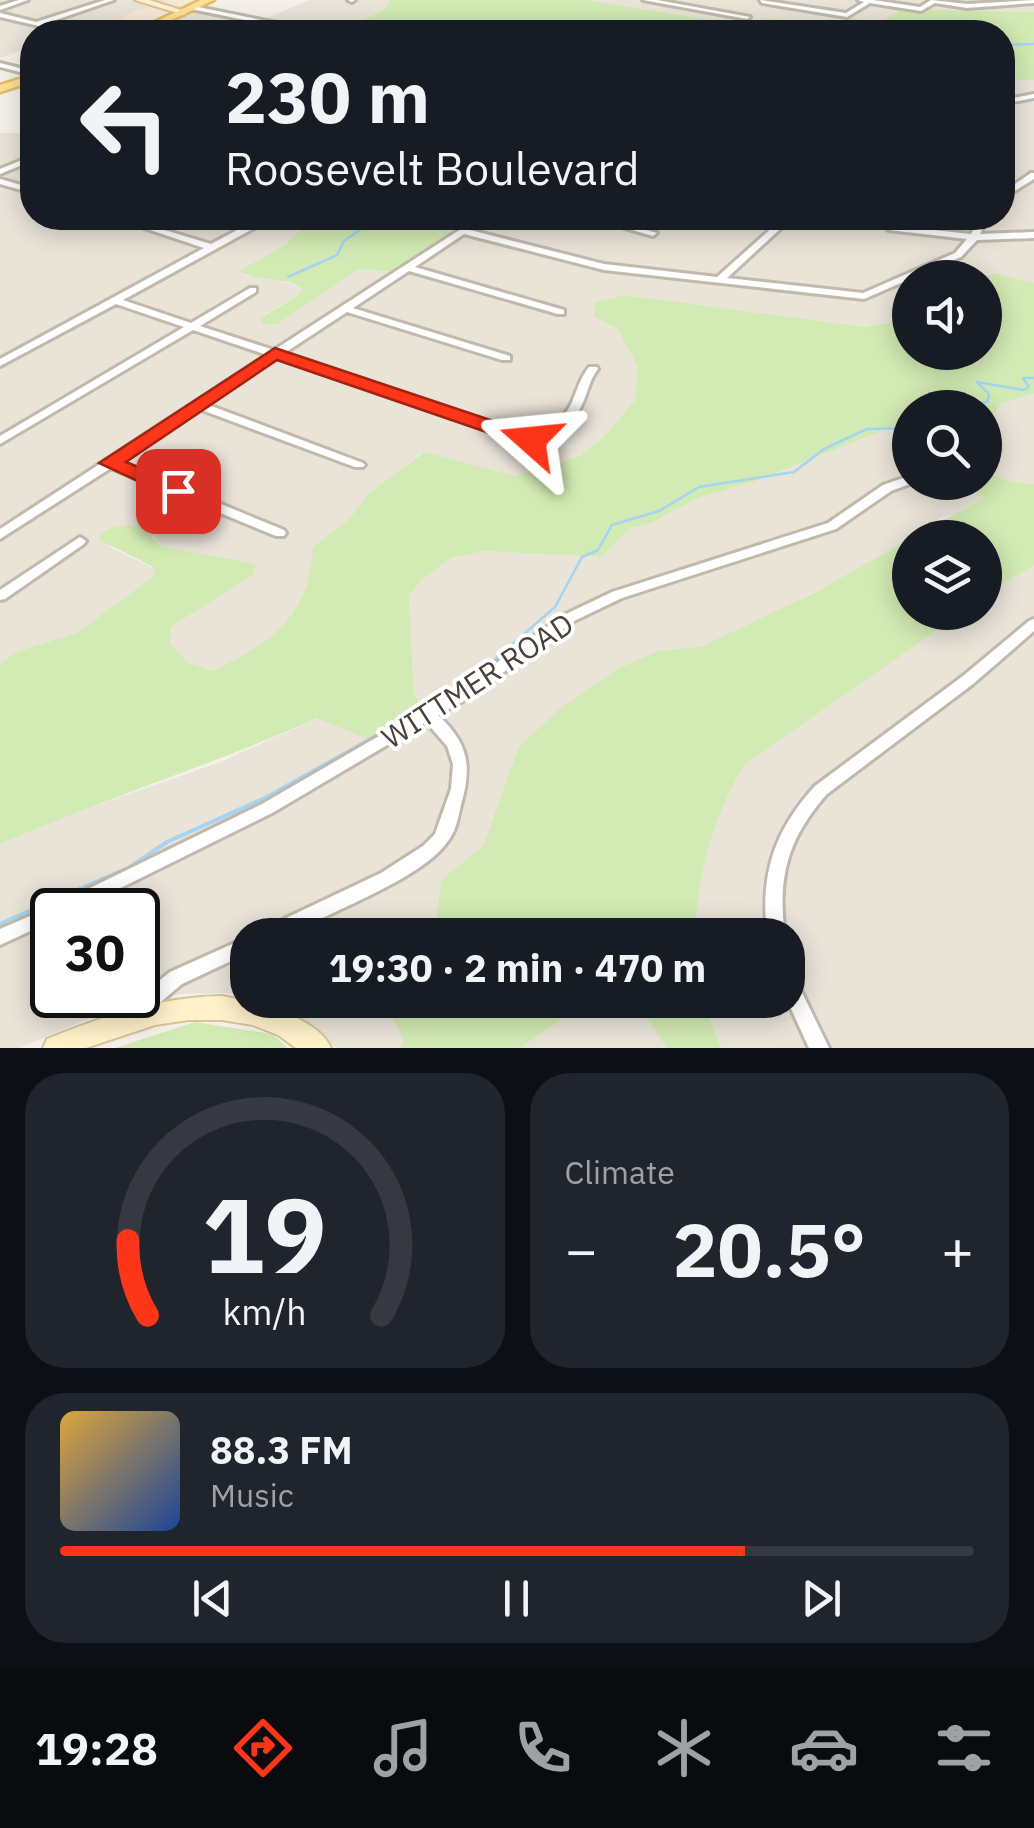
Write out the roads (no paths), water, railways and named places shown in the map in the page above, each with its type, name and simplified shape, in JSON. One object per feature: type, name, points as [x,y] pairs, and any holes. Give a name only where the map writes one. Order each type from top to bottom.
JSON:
[{"type":"main road","points":[[166,20],[209,0]]},
{"type":"street","points":[[0,12],[25,0]]},
{"type":"street","points":[[48,20],[111,0]]},
{"type":"street","points":[[139,0],[244,20]]},
{"type":"street","points":[[646,0],[746,14],[763,1],[847,15],[868,2]]},
{"type":"street","points":[[681,6],[692,0]]},
{"type":"street","points":[[858,0],[921,9],[934,0],[971,6],[1034,2]]},
{"type":"street","points":[[0,12],[24,20]]},
{"type":"street","points":[[157,230],[212,247]]},
{"type":"street","points":[[0,363],[244,230]]},
{"type":"street","points":[[641,230],[653,233]]},
{"type":"street","points":[[718,280],[774,230]]},
{"type":"street","points":[[908,230],[974,237],[1034,235]]},
{"type":"street","points":[[0,534],[462,231],[582,263],[864,296],[958,255],[978,230]]},
{"type":"street","points":[[406,267],[562,312]]},
{"type":"street","points":[[0,441],[254,290]]},
{"type":"street","points":[[114,300],[531,440],[542,439],[572,412],[581,384],[593,369]]},
{"type":"street","points":[[344,308],[506,358]]},
{"type":"street","points":[[198,405],[360,465]]},
{"type":"street","points":[[110,463],[280,533]]},
{"type":"street","name":"WITTMER ROAD","points":[[106,888],[224,832],[428,715],[482,682],[546,631],[590,607],[832,526],[892,486]]},
{"type":"street","points":[[0,574],[4,593],[80,541]]},
{"type":"street","points":[[776,918],[777,862],[786,836],[804,808],[821,790],[968,680],[1034,624]]},
{"type":"street","points":[[301,918],[414,862],[444,834],[460,783],[460,756],[448,732],[428,715]]},
{"type":"street","points":[[0,937],[30,923]]},
{"type":"street","points":[[124,1021],[176,978],[230,952]]},
{"type":"street","points":[[56,1048],[124,1021],[179,1007],[232,1007],[280,1023],[318,1048]]},
{"type":"street","points":[[805,1017],[820,1048]]},
{"type":"waterway","points":[[1015,45],[1034,44]]},
{"type":"waterway","points":[[288,277],[337,255],[344,241],[359,230]]},
{"type":"waterway","points":[[985,390],[977,382],[1024,390],[1029,387],[1023,378],[1034,378]]},
{"type":"waterway","points":[[381,733],[438,701],[486,667],[555,607],[582,557],[598,550],[612,525],[659,511],[699,487],[794,472],[824,449],[867,429],[892,428]]},
{"type":"waterway","points":[[0,924],[130,867],[167,842],[265,798],[385,731]]}]
